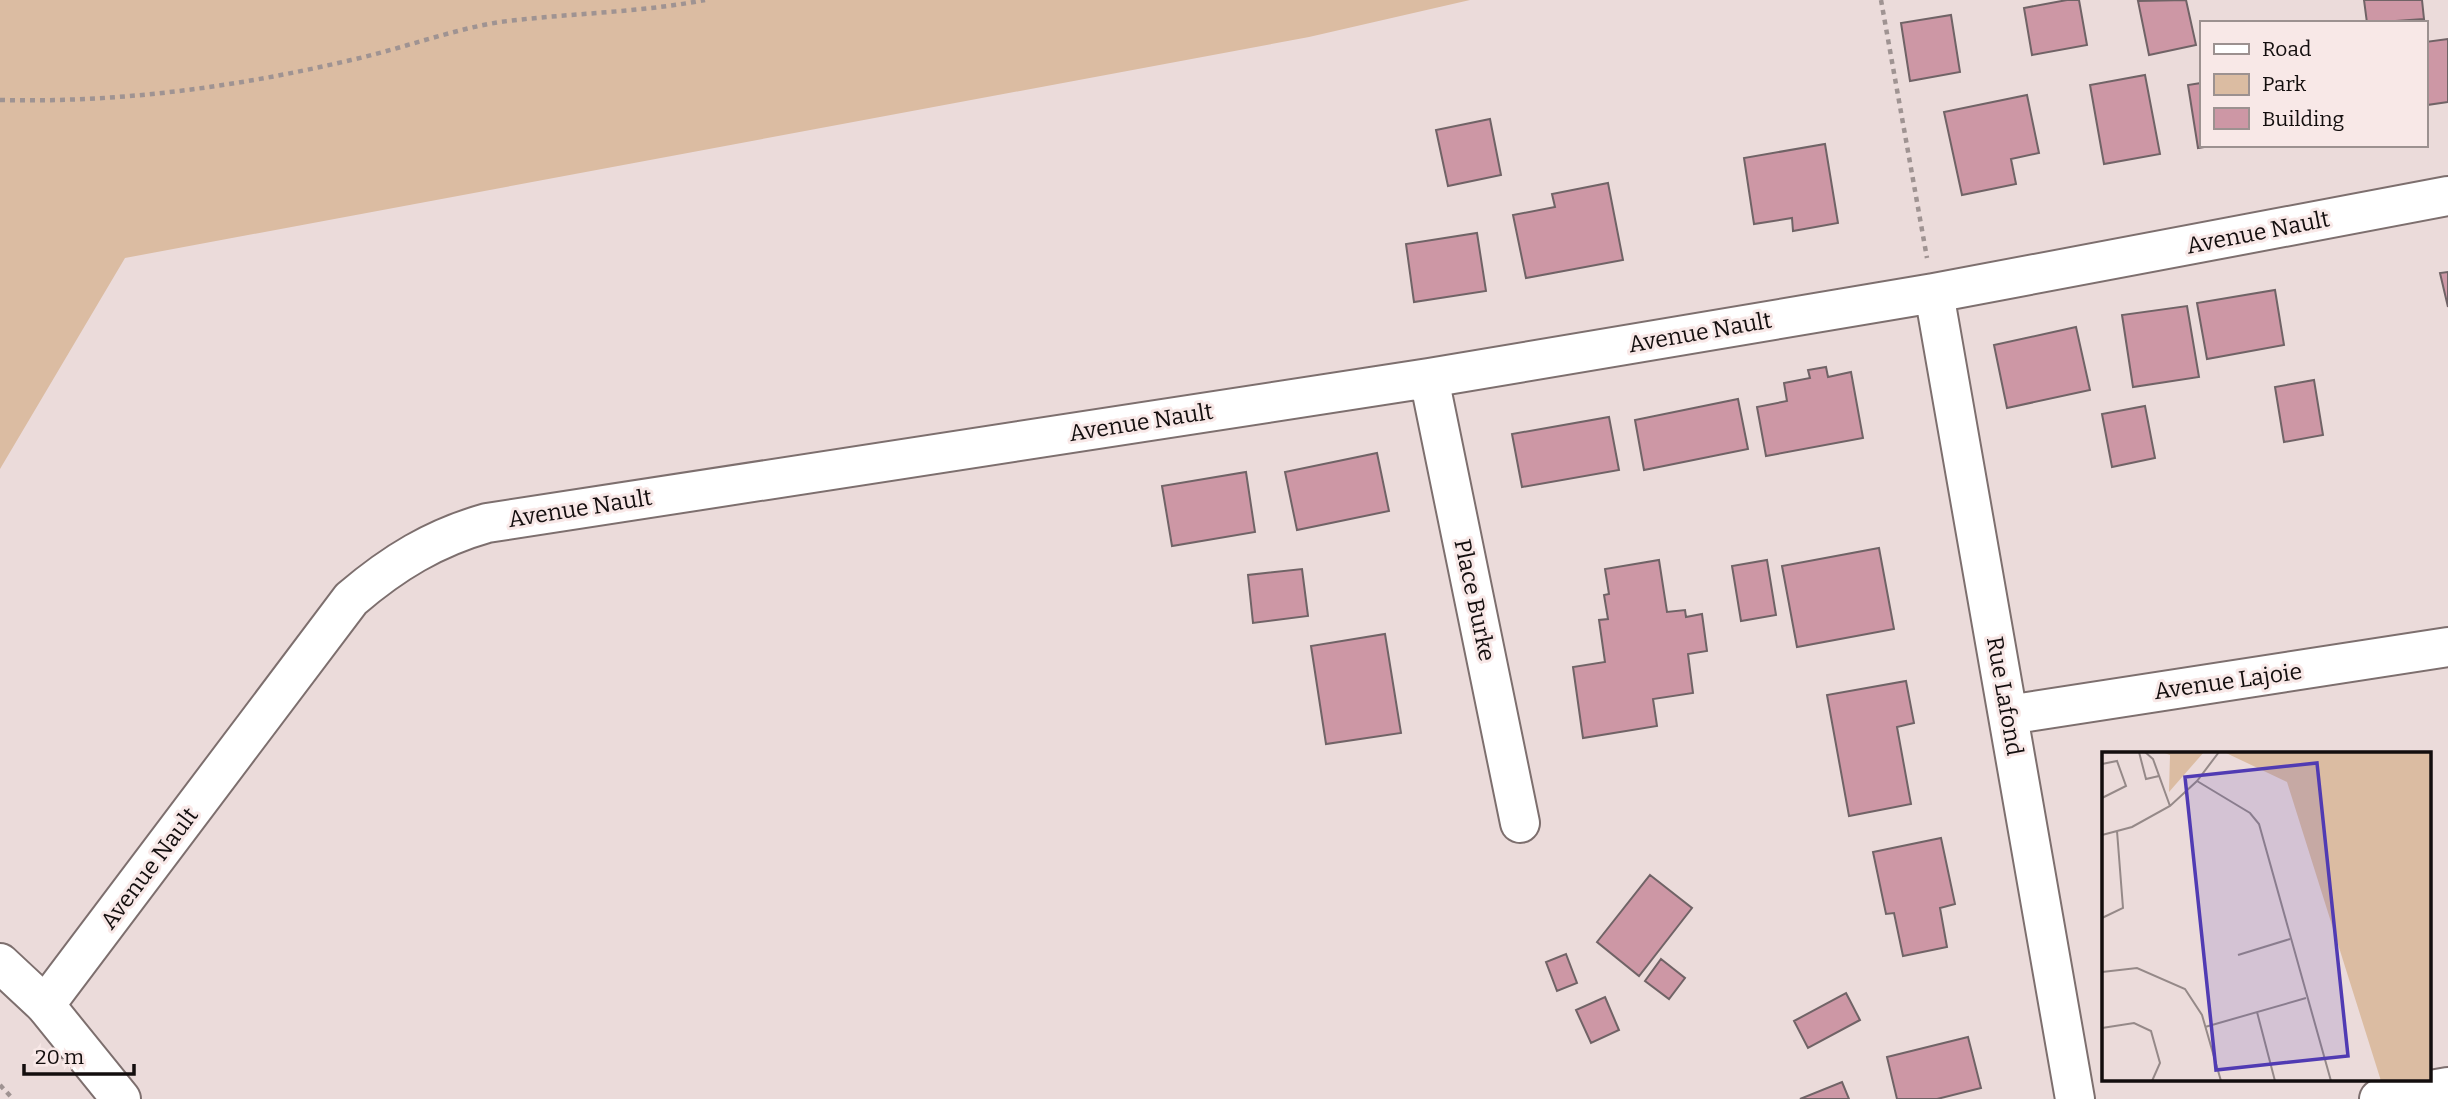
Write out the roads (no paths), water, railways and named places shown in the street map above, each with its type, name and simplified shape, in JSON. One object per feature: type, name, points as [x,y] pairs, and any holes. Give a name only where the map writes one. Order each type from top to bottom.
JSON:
[{"type":"street","name":"Avenue Nault","points":[[46,1005],[351,599],[380,573],[448,534],[487,523],[1429,378],[1934,293],[2448,195]]},
{"type":"street","name":"Rue Lafond","points":[[1934,293],[2075,1099]]},
{"type":"street","name":"Place Burke","points":[[1429,378],[1520,823]]},
{"type":"street","name":"Avenue Lajoie","points":[[2008,715],[2448,647]]},
{"type":"street","points":[[0,963],[46,1005],[121,1099]]},
{"type":"street","points":[[2379,1099],[2448,1087]]}]
